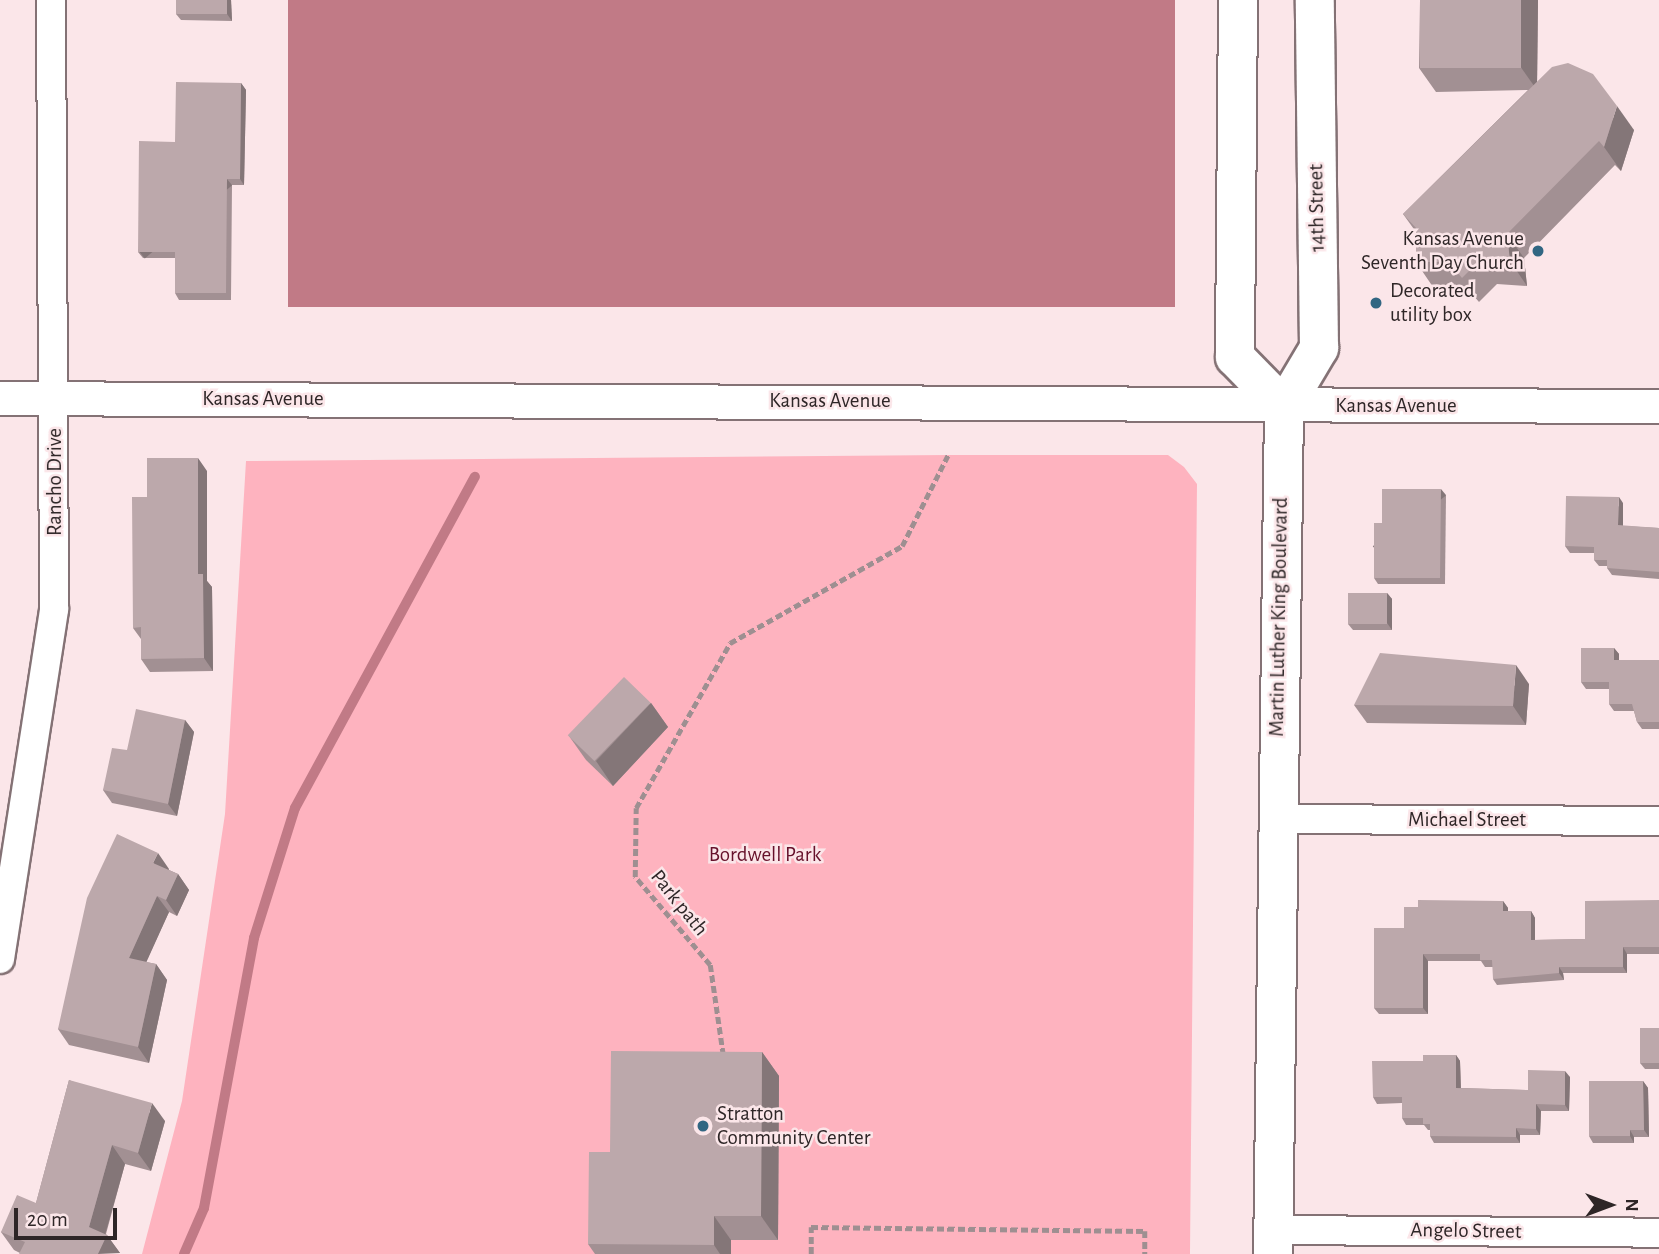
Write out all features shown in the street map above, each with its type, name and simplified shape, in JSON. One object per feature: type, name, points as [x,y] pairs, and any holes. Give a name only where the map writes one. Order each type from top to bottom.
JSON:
[{"type":"main road","points":[[1238,0],[1235,357],[1284,407]]},
{"type":"main road","name":"14th Street","points":[[1284,407],[1319,348],[1315,0]]},
{"type":"main road","name":"Martin Luther King Boulevard","points":[[1273,1242],[1275,819],[1284,407]]},
{"type":"street","name":"Rancho Drive","points":[[0,959],[54,609],[56,398],[51,0]]},
{"type":"street","name":"Kansas Avenue","points":[[0,398],[1284,407],[1659,406]]},
{"type":"street","name":"Michael Street","points":[[1275,819],[1659,821]]},
{"type":"street","name":"Angelo Street","points":[[1273,1242],[1659,1233]]},
{"type":"path","name":"Park path","points":[[724,1067],[710,965],[635,877],[636,808],[730,643],[902,546],[948,455]]},
{"type":"path","points":[[811,1254],[811,1227],[1145,1231],[1145,1254]]},
{"type":"green space","name":"Bordwell Park","points":[[1168,455],[1184,467],[1197,484],[1190,1254],[142,1254],[182,1101],[225,814],[246,461]]},
{"type":"shaded area","points":[[288,0],[1175,0],[1175,307],[288,307]]},
{"type":"building","points":[[176,0],[227,0],[227,14],[176,14]]},
{"type":"building","points":[[1420,0],[1521,0],[1521,68],[1420,68]]},
{"type":"building","points":[[1568,63],[1593,74],[1617,106],[1604,147],[1599,141],[1507,234],[1510,261],[1480,260],[1462,278],[1449,262],[1416,262],[1416,228],[1403,214],[1552,67]]},
{"type":"building","points":[[176,82],[241,83],[240,179],[227,179],[226,293],[175,293],[175,252],[138,252],[139,141],[175,142]]},
{"type":"building","points":[[147,458],[198,458],[198,574],[203,574],[204,658],[141,659],[141,627],[133,628],[132,497],[147,497]]},
{"type":"building","points":[[1382,489],[1441,489],[1440,578],[1374,578],[1374,523],[1382,523]]},
{"type":"building","points":[[1566,496],[1619,497],[1618,525],[1659,528],[1659,572],[1607,568],[1607,560],[1594,560],[1594,547],[1565,546]]},
{"type":"building","points":[[1348,593],[1387,593],[1387,624],[1348,624]]},
{"type":"building","points":[[1581,648],[1614,648],[1614,660],[1659,660],[1659,722],[1637,722],[1632,704],[1609,704],[1609,682],[1581,682]]},
{"type":"building","points":[[1380,653],[1516,665],[1513,706],[1354,705]]},
{"type":"building","points":[[624,677],[651,703],[594,761],[568,735]]},
{"type":"building","points":[[136,709],[185,720],[168,804],[103,790],[112,748],[127,750]]},
{"type":"building","points":[[117,834],[158,853],[153,863],[178,874],[166,900],[157,896],[129,958],[156,964],[138,1047],[58,1029],[87,898]]},
{"type":"building","points":[[1418,900],[1503,901],[1503,911],[1531,911],[1531,940],[1585,939],[1585,901],[1659,900],[1659,947],[1623,947],[1623,967],[1559,967],[1559,973],[1493,979],[1492,960],[1480,960],[1480,954],[1423,954],[1423,1008],[1374,1008],[1374,928],[1404,928],[1404,907],[1418,907]]},
{"type":"building","points":[[1640,1028],[1659,1028],[1659,1063],[1640,1063]]},
{"type":"building","name":"Stratton Community Center","points":[[611,1051],[762,1052],[761,1216],[714,1216],[714,1245],[588,1244],[589,1152],[610,1152]]},
{"type":"building","points":[[1423,1055],[1456,1055],[1456,1088],[1528,1090],[1528,1070],[1565,1071],[1565,1105],[1536,1104],[1536,1129],[1516,1128],[1516,1137],[1430,1136],[1430,1124],[1423,1124],[1423,1118],[1402,1118],[1402,1097],[1373,1097],[1372,1061],[1423,1061]]},
{"type":"building","points":[[69,1080],[152,1103],[138,1153],[112,1145],[89,1227],[107,1235],[98,1254],[19,1254],[25,1242],[1,1232],[17,1195],[36,1203]]},
{"type":"building","points":[[1589,1081],[1643,1081],[1644,1130],[1630,1130],[1630,1136],[1589,1136]]},
{"type":"waterway","points":[[184,1254],[204,1208],[254,938],[295,808],[475,477]]},
{"type":"place","name":"Kansas Avenue Seventh Day Church","points":[[1538,251]]},
{"type":"place","name":"Decorated utility box","points":[[1376,303]]},
{"type":"place","name":"Stratton Community Center","points":[[703,1126]]}]
